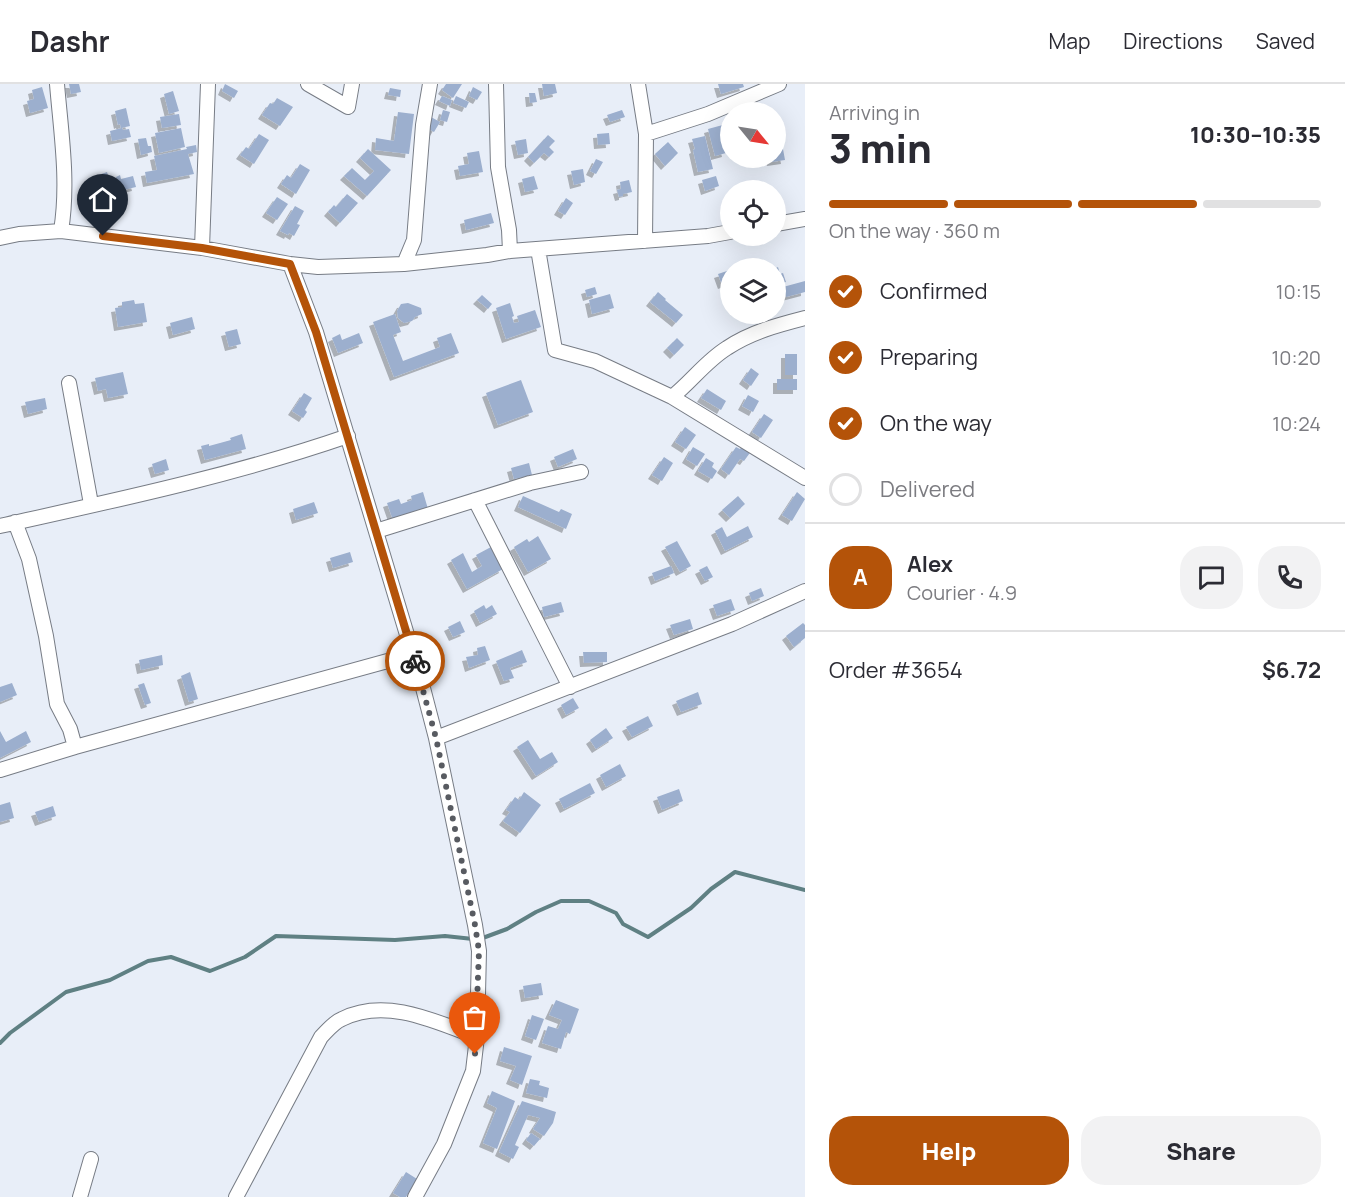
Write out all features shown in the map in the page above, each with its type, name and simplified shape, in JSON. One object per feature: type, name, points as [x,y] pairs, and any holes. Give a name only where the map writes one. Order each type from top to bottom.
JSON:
[{"type":"street","points":[[57,84],[65,174],[65,207],[61,231]]},
{"type":"street","points":[[202,248],[208,84]]},
{"type":"street","points":[[308,84],[348,107],[352,84]]},
{"type":"street","points":[[404,264],[411,252],[414,240],[423,125],[430,84]]},
{"type":"street","points":[[496,84],[498,167],[509,230],[510,251]]},
{"type":"street","points":[[638,84],[646,134],[645,241]]},
{"type":"street","points":[[646,134],[708,114],[771,86]]},
{"type":"street","points":[[786,222],[805,219]]},
{"type":"street","points":[[0,238],[19,234],[61,231],[202,248],[290,264],[334,267],[404,264],[510,251],[720,234]]},
{"type":"street","points":[[538,249],[555,350],[595,361],[672,397],[805,478]]},
{"type":"street","points":[[290,264],[316,332],[413,654],[436,738],[479,951],[477,1036],[473,1071],[444,1144],[415,1197]]},
{"type":"street","points":[[672,397],[707,363],[727,348],[756,333],[805,318]]},
{"type":"street","points":[[69,383],[91,504]]},
{"type":"street","points":[[0,525],[229,472],[285,457],[348,436]]},
{"type":"street","points":[[376,531],[530,483],[581,472]]},
{"type":"street","points":[[475,500],[570,687]]},
{"type":"street","points":[[15,522],[29,558],[46,636],[57,704],[70,729],[75,747]]},
{"type":"street","points":[[436,738],[732,624],[805,591]]},
{"type":"street","points":[[0,770],[75,747],[413,654]]},
{"type":"street","points":[[236,1197],[321,1036],[340,1019],[358,1012],[412,1013],[477,1036]]},
{"type":"street","points":[[80,1197],[91,1159]]},
{"type":"building","points":[[69,84],[79,84],[81,92],[71,94]]},
{"type":"building","points":[[225,84],[238,91],[234,98],[222,91]]},
{"type":"building","points":[[446,84],[462,84],[453,98],[442,90]]},
{"type":"building","points":[[542,84],[555,84],[557,93],[544,96]]},
{"type":"building","points":[[718,84],[743,84],[744,87],[721,94]]},
{"type":"building","points":[[42,87],[48,108],[30,113],[27,101],[34,99],[32,90]]},
{"type":"building","points":[[473,87],[482,92],[477,100],[469,96]]},
{"type":"building","points":[[390,88],[401,90],[400,97],[388,95]]},
{"type":"building","points":[[173,91],[179,111],[169,114],[164,94]]},
{"type":"building","points":[[529,93],[535,93],[537,102],[530,103]]},
{"type":"building","points":[[442,96],[452,100],[450,106],[439,101]]},
{"type":"building","points":[[456,96],[469,102],[466,108],[453,103]]},
{"type":"building","points":[[277,98],[293,107],[280,126],[262,115],[270,103],[273,104]]},
{"type":"building","points":[[126,108],[130,126],[121,128],[120,124],[118,125],[115,111]]},
{"type":"building","points":[[443,110],[450,112],[447,122],[440,120]]},
{"type":"building","points":[[622,110],[625,117],[610,122],[607,115]]},
{"type":"building","points":[[398,112],[414,114],[409,154],[375,150],[376,138],[394,141]]},
{"type":"building","points":[[179,114],[181,125],[162,128],[160,117]]},
{"type":"building","points":[[431,117],[440,122],[434,132],[425,127]]},
{"type":"building","points":[[720,126],[720,155],[715,156],[708,129]]},
{"type":"building","points":[[122,128],[123,130],[129,129],[131,137],[112,141],[110,131]]},
{"type":"building","points":[[181,128],[185,147],[159,153],[155,133]]},
{"type":"building","points":[[609,133],[610,144],[598,145],[597,134]]},
{"type":"building","points":[[259,134],[269,140],[254,164],[240,155],[246,147],[249,149]]},
{"type":"building","points":[[548,135],[555,141],[549,147],[554,152],[549,157],[544,153],[534,163],[528,157]]},
{"type":"building","points":[[705,136],[713,169],[698,172],[692,139]]},
{"type":"building","points":[[146,138],[152,152],[141,155],[138,139]]},
{"type":"building","points":[[526,139],[528,153],[518,155],[515,141]]},
{"type":"building","points":[[668,142],[678,153],[665,166],[655,154]]},
{"type":"building","points":[[196,145],[197,152],[188,154],[194,174],[147,183],[145,172],[157,170],[154,156]]},
{"type":"building","points":[[368,149],[391,170],[367,196],[344,176],[352,168],[365,180],[374,171],[360,158]]},
{"type":"building","points":[[479,151],[483,172],[460,176],[458,166],[469,164],[467,153]]},
{"type":"building","points":[[596,159],[603,162],[596,174],[590,171]]},
{"type":"building","points":[[300,164],[310,170],[296,194],[281,184],[287,175],[291,178]]},
{"type":"building","points":[[583,169],[585,182],[574,185],[571,171]]},
{"type":"building","points":[[107,172],[110,182],[114,181],[117,191],[98,197],[93,177]]},
{"type":"building","points":[[120,175],[121,179],[133,176],[136,187],[119,191],[116,177]]},
{"type":"building","points":[[534,176],[538,189],[525,192],[522,179]]},
{"type":"building","points":[[716,176],[719,186],[705,191],[702,180]]},
{"type":"building","points":[[629,180],[632,192],[619,197],[617,190],[621,189],[620,182]]},
{"type":"building","points":[[347,194],[358,203],[340,223],[328,212],[334,205],[336,207]]},
{"type":"building","points":[[277,197],[288,204],[277,220],[266,213]]},
{"type":"building","points":[[566,198],[573,203],[565,215],[558,211]]},
{"type":"building","points":[[295,206],[304,211],[294,236],[280,231]]},
{"type":"building","points":[[491,213],[494,223],[466,230],[464,220]]},
{"type":"building","points":[[805,281],[805,292],[786,297],[786,286]]},
{"type":"building","points":[[595,287],[597,294],[587,297],[585,290]]},
{"type":"building","points":[[658,292],[683,315],[676,323],[650,302]]},
{"type":"building","points":[[610,294],[614,308],[592,314],[589,300]]},
{"type":"building","points":[[482,295],[492,304],[488,309],[477,300]]},
{"type":"building","points":[[134,300],[135,304],[144,303],[147,322],[118,327],[115,308],[122,307],[122,302]]},
{"type":"building","points":[[408,303],[421,308],[422,314],[404,323],[398,318],[397,311],[401,304]]},
{"type":"building","points":[[510,303],[514,323],[519,322],[517,316],[535,310],[541,327],[506,339],[496,308]]},
{"type":"building","points":[[395,314],[401,332],[393,335],[403,361],[440,347],[437,338],[451,333],[459,353],[394,377],[373,322]]},
{"type":"building","points":[[192,317],[195,329],[173,335],[170,323]]},
{"type":"building","points":[[237,329],[241,344],[229,347],[225,332]]},
{"type":"building","points":[[359,333],[363,343],[338,353],[332,338],[340,334],[342,340]]},
{"type":"building","points":[[677,338],[684,345],[674,355],[667,348]]},
{"type":"building","points":[[785,354],[797,354],[797,375],[785,375]]},
{"type":"building","points":[[751,368],[759,374],[751,386],[743,380]]},
{"type":"building","points":[[123,372],[128,394],[108,398],[106,389],[98,391],[95,378]]},
{"type":"building","points":[[777,379],[797,379],[797,390],[777,390]]},
{"type":"building","points":[[521,380],[533,412],[498,425],[486,393]]},
{"type":"building","points":[[707,389],[726,401],[721,410],[701,398]]},
{"type":"building","points":[[304,393],[312,398],[303,418],[292,411]]},
{"type":"building","points":[[748,395],[759,401],[753,412],[742,406]]},
{"type":"building","points":[[45,398],[47,409],[28,414],[25,402]]},
{"type":"building","points":[[764,414],[773,420],[761,438],[752,432]]},
{"type":"building","points":[[685,427],[696,435],[686,449],[675,442]]},
{"type":"building","points":[[242,434],[246,449],[205,460],[201,446],[231,440],[230,438]]},
{"type":"building","points":[[743,445],[752,450],[744,461],[740,459],[729,475],[721,469],[736,447],[740,449]]},
{"type":"building","points":[[693,447],[705,454],[697,466],[686,459]]},
{"type":"building","points":[[573,449],[577,459],[558,467],[554,457]]},
{"type":"building","points":[[664,457],[673,463],[662,481],[652,475]]},
{"type":"building","points":[[706,458],[714,463],[712,467],[717,471],[712,479],[698,471]]},
{"type":"building","points":[[166,459],[169,470],[155,474],[152,464]]},
{"type":"building","points":[[529,463],[532,475],[514,479],[511,468]]},
{"type":"building","points":[[423,492],[428,509],[393,520],[387,503],[399,499],[401,504],[412,500],[411,496]]},
{"type":"building","points":[[797,492],[805,499],[792,521],[782,515]]},
{"type":"building","points":[[523,496],[559,512],[561,509],[572,514],[566,529],[518,507]]},
{"type":"building","points":[[738,496],[745,504],[730,518],[722,510]]},
{"type":"building","points":[[314,502],[318,513],[296,520],[293,509]]},
{"type":"building","points":[[748,526],[753,537],[725,551],[715,531],[722,527],[727,537]]},
{"type":"building","points":[[538,536],[551,559],[528,572],[514,547],[527,539],[529,542]]},
{"type":"building","points":[[677,541],[691,566],[680,572],[665,547]]},
{"type":"building","points":[[491,547],[503,569],[467,589],[451,560],[463,553],[472,572],[482,566],[476,555]]},
{"type":"building","points":[[350,552],[353,562],[333,568],[330,558]]},
{"type":"building","points":[[671,566],[674,573],[655,581],[652,573]]},
{"type":"building","points":[[707,566],[713,577],[705,581],[699,570]]},
{"type":"building","points":[[761,588],[764,596],[752,601],[749,593]]},
{"type":"building","points":[[731,599],[735,610],[717,616],[713,605]]},
{"type":"building","points":[[561,602],[564,612],[544,617],[542,607]]},
{"type":"building","points":[[484,605],[486,609],[492,605],[497,614],[480,623],[474,611]]},
{"type":"building","points":[[690,619],[693,629],[674,635],[670,625]]},
{"type":"building","points":[[460,621],[465,632],[453,637],[448,627]]},
{"type":"building","points":[[803,623],[805,638],[794,647],[786,636]]},
{"type":"building","points":[[485,646],[490,660],[469,668],[466,657],[478,655],[477,648]]},
{"type":"building","points":[[522,650],[527,662],[510,668],[514,678],[504,681],[496,661]]},
{"type":"building","points":[[583,652],[607,652],[607,662],[584,663]]},
{"type":"building","points":[[162,655],[163,665],[141,670],[139,660]]},
{"type":"building","points":[[190,672],[198,699],[189,702],[181,676]]},
{"type":"building","points":[[12,683],[17,695],[0,702],[0,687]]},
{"type":"building","points":[[144,683],[151,703],[145,705],[138,685]]},
{"type":"building","points":[[698,692],[702,704],[681,712],[676,701]]},
{"type":"building","points":[[573,698],[579,708],[566,715],[561,705]]},
{"type":"building","points":[[648,716],[653,726],[632,737],[626,727]]},
{"type":"building","points":[[606,728],[613,738],[596,749],[590,740]]},
{"type":"building","points":[[0,731],[6,742],[26,731],[31,742],[0,758]]},
{"type":"building","points":[[528,740],[540,759],[552,752],[558,762],[536,776],[517,747]]},
{"type":"building","points":[[620,764],[626,776],[606,787],[600,775]]},
{"type":"building","points":[[590,783],[595,793],[564,809],[559,799]]},
{"type":"building","points":[[679,789],[683,801],[662,810],[657,797]]},
{"type":"building","points":[[524,792],[541,805],[520,833],[503,821],[510,812],[506,810],[515,797],[519,800]]},
{"type":"building","points":[[10,802],[14,818],[0,822],[0,805]]},
{"type":"building","points":[[53,806],[56,816],[39,822],[35,812]]},
{"type":"building","points":[[541,983],[543,995],[525,998],[523,986]]},
{"type":"building","points":[[556,1000],[579,1009],[570,1034],[566,1032],[561,1049],[542,1043],[548,1026],[558,1029],[562,1020],[549,1015]]},
{"type":"building","points":[[532,1015],[544,1019],[536,1040],[525,1036]]},
{"type":"building","points":[[504,1047],[532,1056],[522,1085],[510,1080],[516,1066],[500,1061]]},
{"type":"building","points":[[530,1079],[540,1081],[539,1085],[549,1088],[547,1098],[526,1093]]},
{"type":"building","points":[[492,1091],[515,1101],[497,1149],[483,1143],[497,1108],[487,1103]]},
{"type":"building","points":[[522,1101],[556,1112],[553,1123],[544,1136],[533,1129],[540,1118],[528,1115],[515,1145],[519,1147],[513,1159],[499,1152]]},
{"type":"building","points":[[531,1133],[540,1139],[534,1146],[526,1140]]},
{"type":"building","points":[[406,1172],[417,1179],[406,1197],[400,1197],[393,1193]]},
{"type":"waterway","points":[[480,939],[507,929],[561,901],[589,901],[616,913],[623,924],[648,937],[691,908],[711,889],[735,872],[805,890]]},
{"type":"waterway","points":[[0,1043],[66,992],[110,980],[148,961],[171,957],[210,971],[245,957],[276,936],[395,940],[445,936],[473,939]]},
{"type":"way so far","points":[[415,661],[436,738],[479,951],[475,1054]]},
{"type":"route","points":[[103,236],[202,248],[290,264],[316,332],[415,661]]}]
